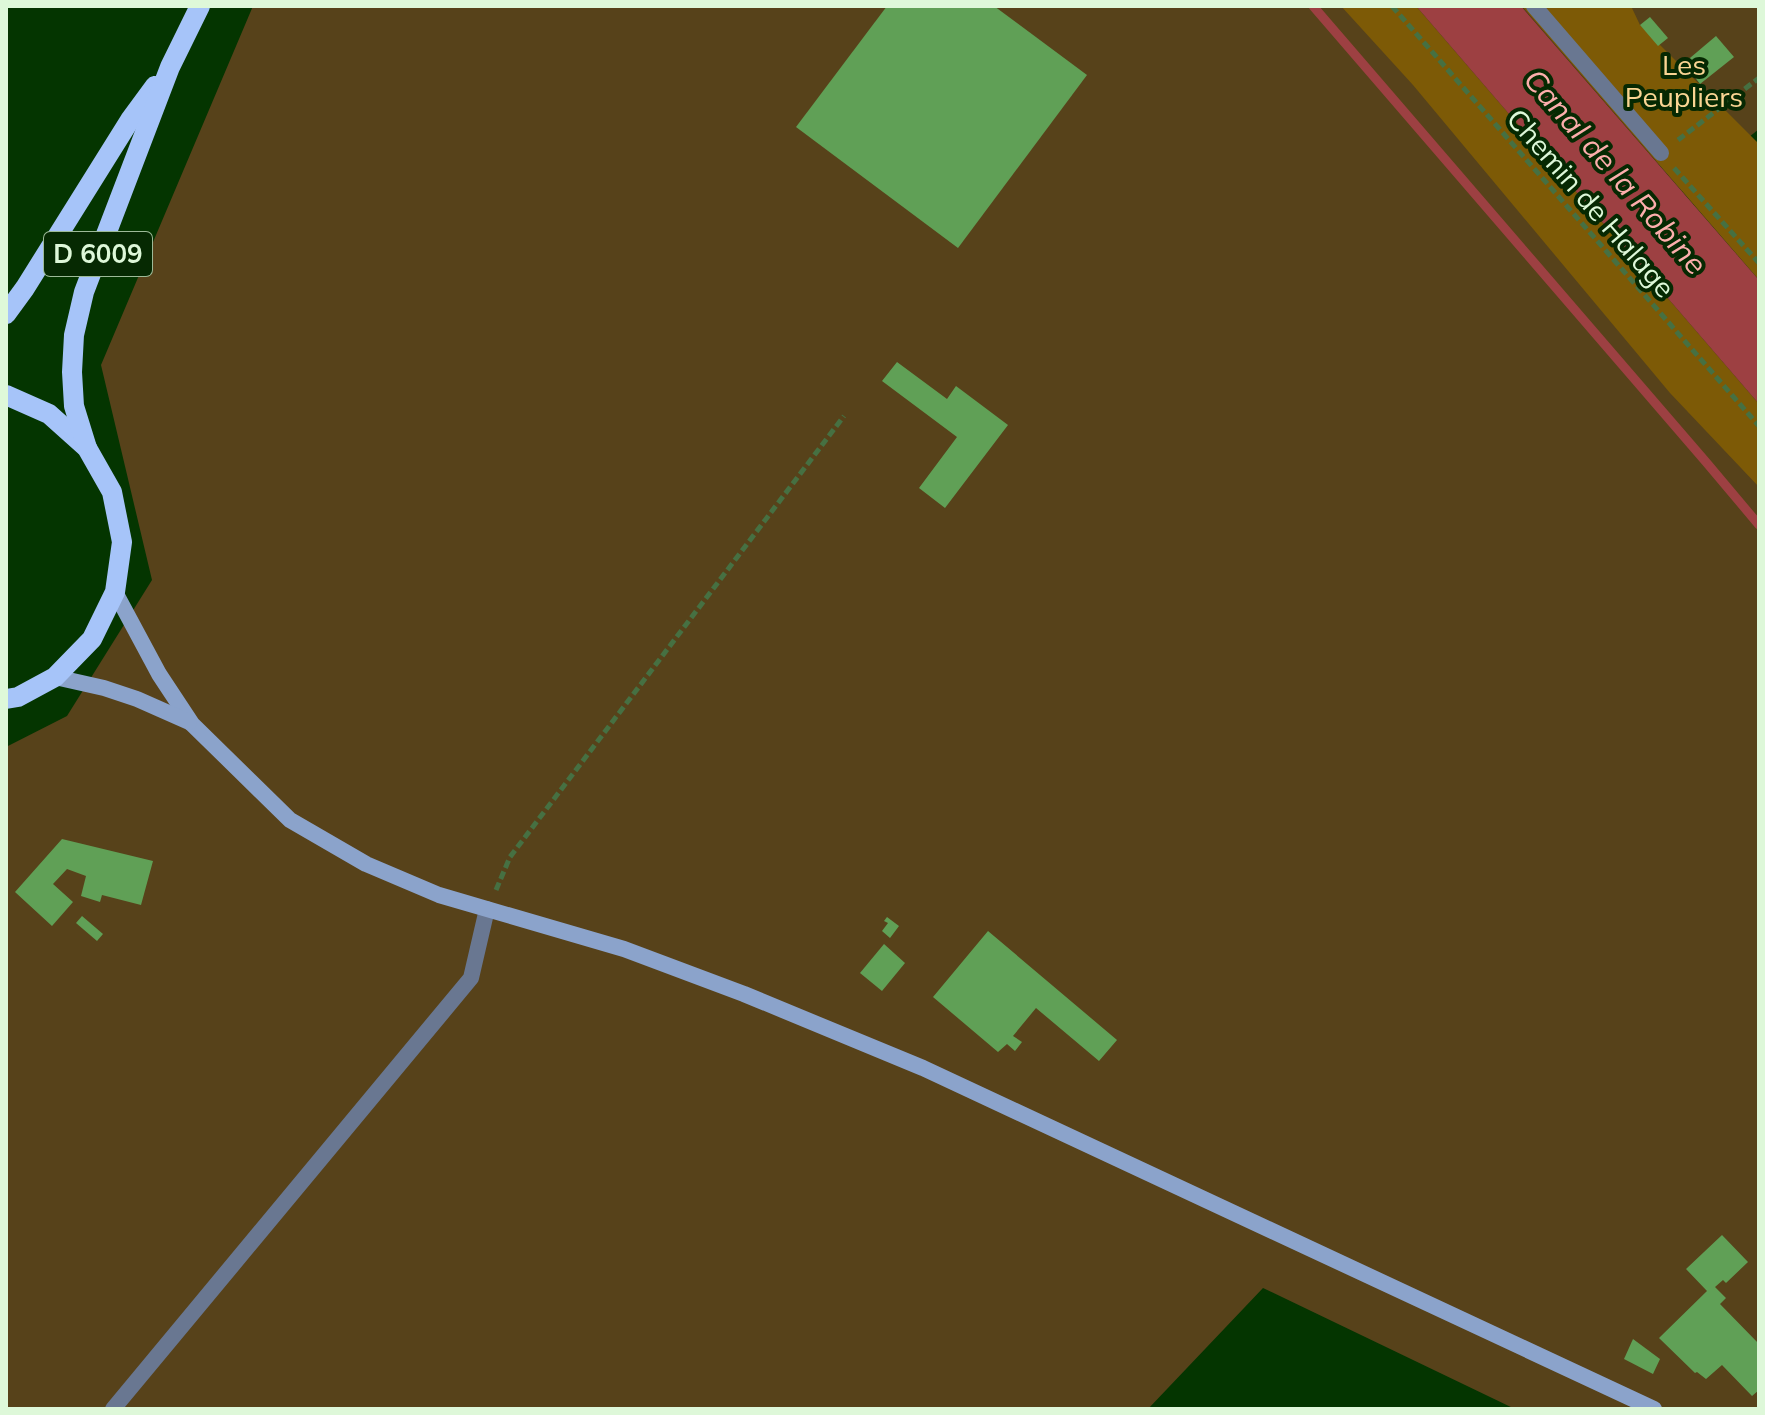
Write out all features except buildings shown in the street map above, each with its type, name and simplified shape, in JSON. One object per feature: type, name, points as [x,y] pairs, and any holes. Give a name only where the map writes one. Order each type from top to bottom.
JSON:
[{"type":"main road","name":"D 6009","points":[[87,448],[74,406],[72,372],[74,335],[80,307],[170,67],[200,6]]},
{"type":"main road","name":"D 6009","points":[[6,314],[130,120],[170,67]]},
{"type":"main road","points":[[6,395],[49,414],[87,448],[112,492],[122,542],[115,592],[92,639],[55,677],[18,697],[6,699]]},
{"type":"main road","points":[[115,592],[159,674],[192,724],[290,820],[366,864],[439,895],[624,949],[744,994],[923,1068],[1654,1409]]},
{"type":"main road","points":[[55,677],[137,699],[192,724]]},
{"type":"street","points":[[1534,6],[1661,153]]},
{"type":"street","points":[[113,1409],[471,978],[487,909]]},
{"type":"path","name":"Chemin de Halage","points":[[1392,6],[1759,426]]},
{"type":"path","points":[[1759,78],[1661,153],[1759,263]]},
{"type":"path","points":[[487,909],[510,857],[844,416]]},
{"type":"green space","points":[[253,6],[1416,6],[1759,404],[1759,1409],[1515,1409],[1263,1288],[1148,1409],[6,1409],[6,747],[67,716],[152,580],[101,365]]},
{"type":"green space","points":[[1341,6],[1416,6],[1759,404],[1759,487],[1670,393],[1413,85]]},
{"type":"green space","name":"Les Peupliers","points":[[1521,6],[1759,6],[1759,129],[1682,191]]},
{"type":"green space","name":"Les Peupliers","points":[[1522,6],[1631,6],[1640,25],[1759,144],[1759,280]]},
{"type":"water","name":"Canal de la Robine","points":[[1416,6],[1521,6],[1759,280],[1759,404]]},
{"type":"waterway","points":[[1313,6],[1759,525]]}]
